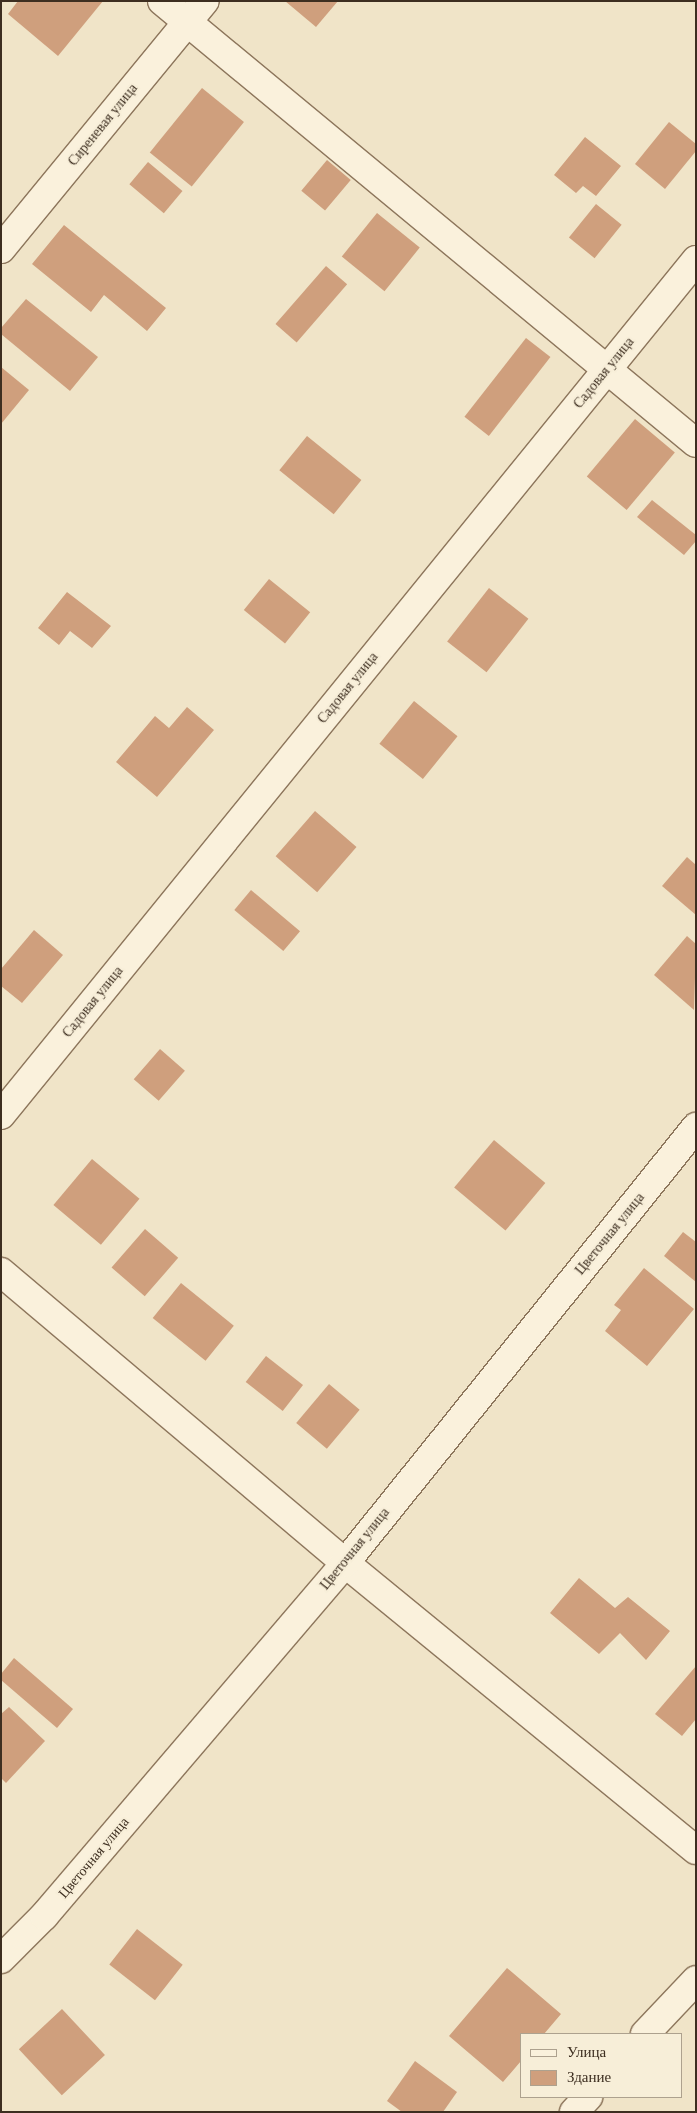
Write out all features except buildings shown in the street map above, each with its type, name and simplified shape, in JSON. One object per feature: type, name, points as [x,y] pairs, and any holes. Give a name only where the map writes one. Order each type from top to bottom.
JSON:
[{"type":"street","points":[[162,1],[696,443]]},
{"type":"street","name":"Сиреневая улица","points":[[1,249],[205,1]]},
{"type":"street","name":"Садовая улица","points":[[1,1115],[696,260]]},
{"type":"street","name":"Цветочная улица","points":[[1,1959],[44,1916],[345,1563],[696,1127]]},
{"type":"street","points":[[1,1272],[345,1563],[696,1850]]},
{"type":"street","points":[[646,2033],[696,1980]]},
{"type":"street","points":[[574,2112],[587,2098]]}]
